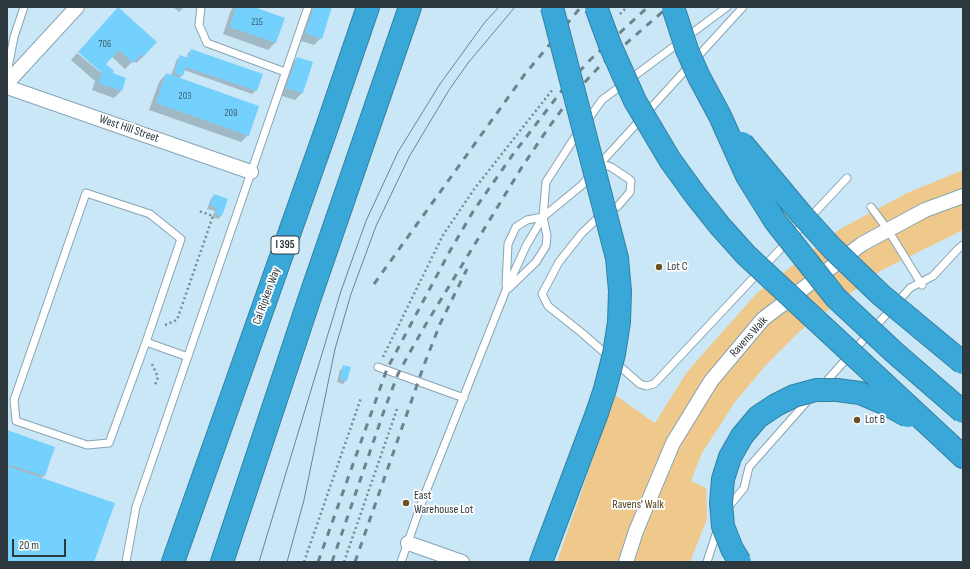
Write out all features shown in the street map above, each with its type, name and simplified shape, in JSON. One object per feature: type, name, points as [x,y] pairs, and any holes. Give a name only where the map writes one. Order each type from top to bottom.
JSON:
[{"type":"highway","name":"Cal Ripken Way","points":[[173,562],[368,7]]},
{"type":"highway","points":[[222,562],[311,292],[410,7]]},
{"type":"highway","points":[[541,562],[605,389],[614,354],[619,322],[620,291],[617,258],[552,7]]},
{"type":"highway","points":[[596,7],[610,45],[635,101],[670,160],[720,226],[746,255],[963,457]]},
{"type":"highway","points":[[673,7],[687,50],[699,77],[720,116],[747,176],[775,221],[836,298],[895,353],[963,412]]},
{"type":"highway","points":[[720,116],[758,164],[832,248],[881,295],[963,363]]},
{"type":"highway","points":[[740,562],[732,549],[723,526],[721,503],[723,479],[730,457],[742,436],[758,417],[776,405],[794,396],[816,390],[837,390],[860,393],[888,405],[917,421],[947,442]]},
{"type":"street","points":[[7,84],[77,7]]},
{"type":"street","name":"West Hill Street","points":[[7,87],[251,172]]},
{"type":"street","name":"Ravens Walk","points":[[626,562],[636,531],[673,443],[711,381],[764,319],[862,244],[925,210],[963,196]]},
{"type":"street","points":[[408,543],[462,562]]},
{"type":"lane","points":[[7,73],[14,36],[24,7]]},
{"type":"lane","points":[[201,7],[199,25],[207,43],[285,72]]},
{"type":"lane","points":[[126,562],[136,507],[308,7]]},
{"type":"lane","points":[[506,290],[536,262],[546,246],[547,236],[543,216],[546,182],[569,145],[602,100],[727,7]]},
{"type":"lane","points":[[401,562],[423,499],[506,290],[526,246],[543,216],[582,185],[743,7]]},
{"type":"lane","points":[[598,166],[605,165],[611,167],[629,179],[631,181],[630,192],[618,206],[599,217],[582,233],[559,262],[542,294],[548,306],[582,333],[640,384],[646,386],[654,384],[847,178]]},
{"type":"lane","points":[[86,193],[150,214],[182,239],[146,342],[109,443],[87,445],[16,421],[14,400],[86,193]]},
{"type":"lane","points":[[871,207],[888,230],[921,284]]},
{"type":"lane","points":[[506,290],[508,244],[516,227],[527,220],[543,216]]},
{"type":"lane","points":[[706,562],[725,511],[744,488],[749,467],[910,288],[921,284],[933,276],[963,245]]},
{"type":"lane","points":[[146,342],[188,358]]},
{"type":"lane","points":[[378,367],[464,398]]},
{"type":"path","points":[[617,18],[627,7]]},
{"type":"path","points":[[378,367],[443,235],[475,188],[556,85]]},
{"type":"path","points":[[164,328],[166,324],[177,320],[213,216],[199,211]]},
{"type":"path","points":[[154,358],[152,365],[158,377],[155,385]]},
{"type":"path","points":[[304,562],[361,398]]},
{"type":"path","points":[[344,562],[397,409]]},
{"type":"green space","name":"Ravens' Walk","points":[[963,170],[963,230],[880,271],[800,331],[766,365],[735,402],[702,453],[691,481],[706,488],[707,519],[690,562],[557,562],[615,395],[655,423],[687,372],[757,293],[840,229],[907,193]]},
{"type":"building","points":[[118,7],[157,42],[144,56],[142,54],[133,63],[119,50],[106,64],[114,71],[113,73],[126,78],[122,91],[98,83],[102,73],[78,52]]},
{"type":"building","points":[[236,7],[254,7],[285,18],[276,43],[230,27]]},
{"type":"building","points":[[314,7],[332,7],[322,39],[305,33]]},
{"type":"building","points":[[191,49],[263,74],[257,91],[186,67],[183,76],[174,73],[180,55],[188,58]]},
{"type":"building","points":[[297,57],[313,62],[303,93],[286,88]]},
{"type":"building","points":[[166,73],[259,106],[249,136],[156,103]]},
{"type":"building","points":[[214,194],[228,199],[222,216],[215,214],[217,208],[210,205]]},
{"type":"building","points":[[343,365],[351,367],[347,381],[340,378]]},
{"type":"building","points":[[7,430],[55,447],[45,476],[7,464]]},
{"type":"building","points":[[7,466],[115,503],[94,562],[7,562]]},
{"type":"tram line","points":[[259,562],[341,291],[366,221],[398,152],[440,84],[485,22],[499,7]]},
{"type":"tram line","points":[[287,562],[304,500],[335,349],[351,294],[376,226],[409,157],[449,90],[468,63],[515,7]]},
{"type":"railway","points":[[374,284],[525,74],[581,7]]},
{"type":"railway","points":[[318,562],[387,369],[451,249],[474,210],[514,153],[563,89],[591,59],[648,7]]},
{"type":"railway","points":[[332,562],[398,374],[426,324],[522,167],[571,97],[599,67],[668,7]]},
{"type":"railway","points":[[355,562],[424,365],[440,324],[467,269]]},
{"type":"place","name":"Lot C","points":[[659,267]]},
{"type":"place","name":"Lot B","points":[[857,420]]},
{"type":"place","name":"East Warehouse Lot","points":[[406,503]]}]
